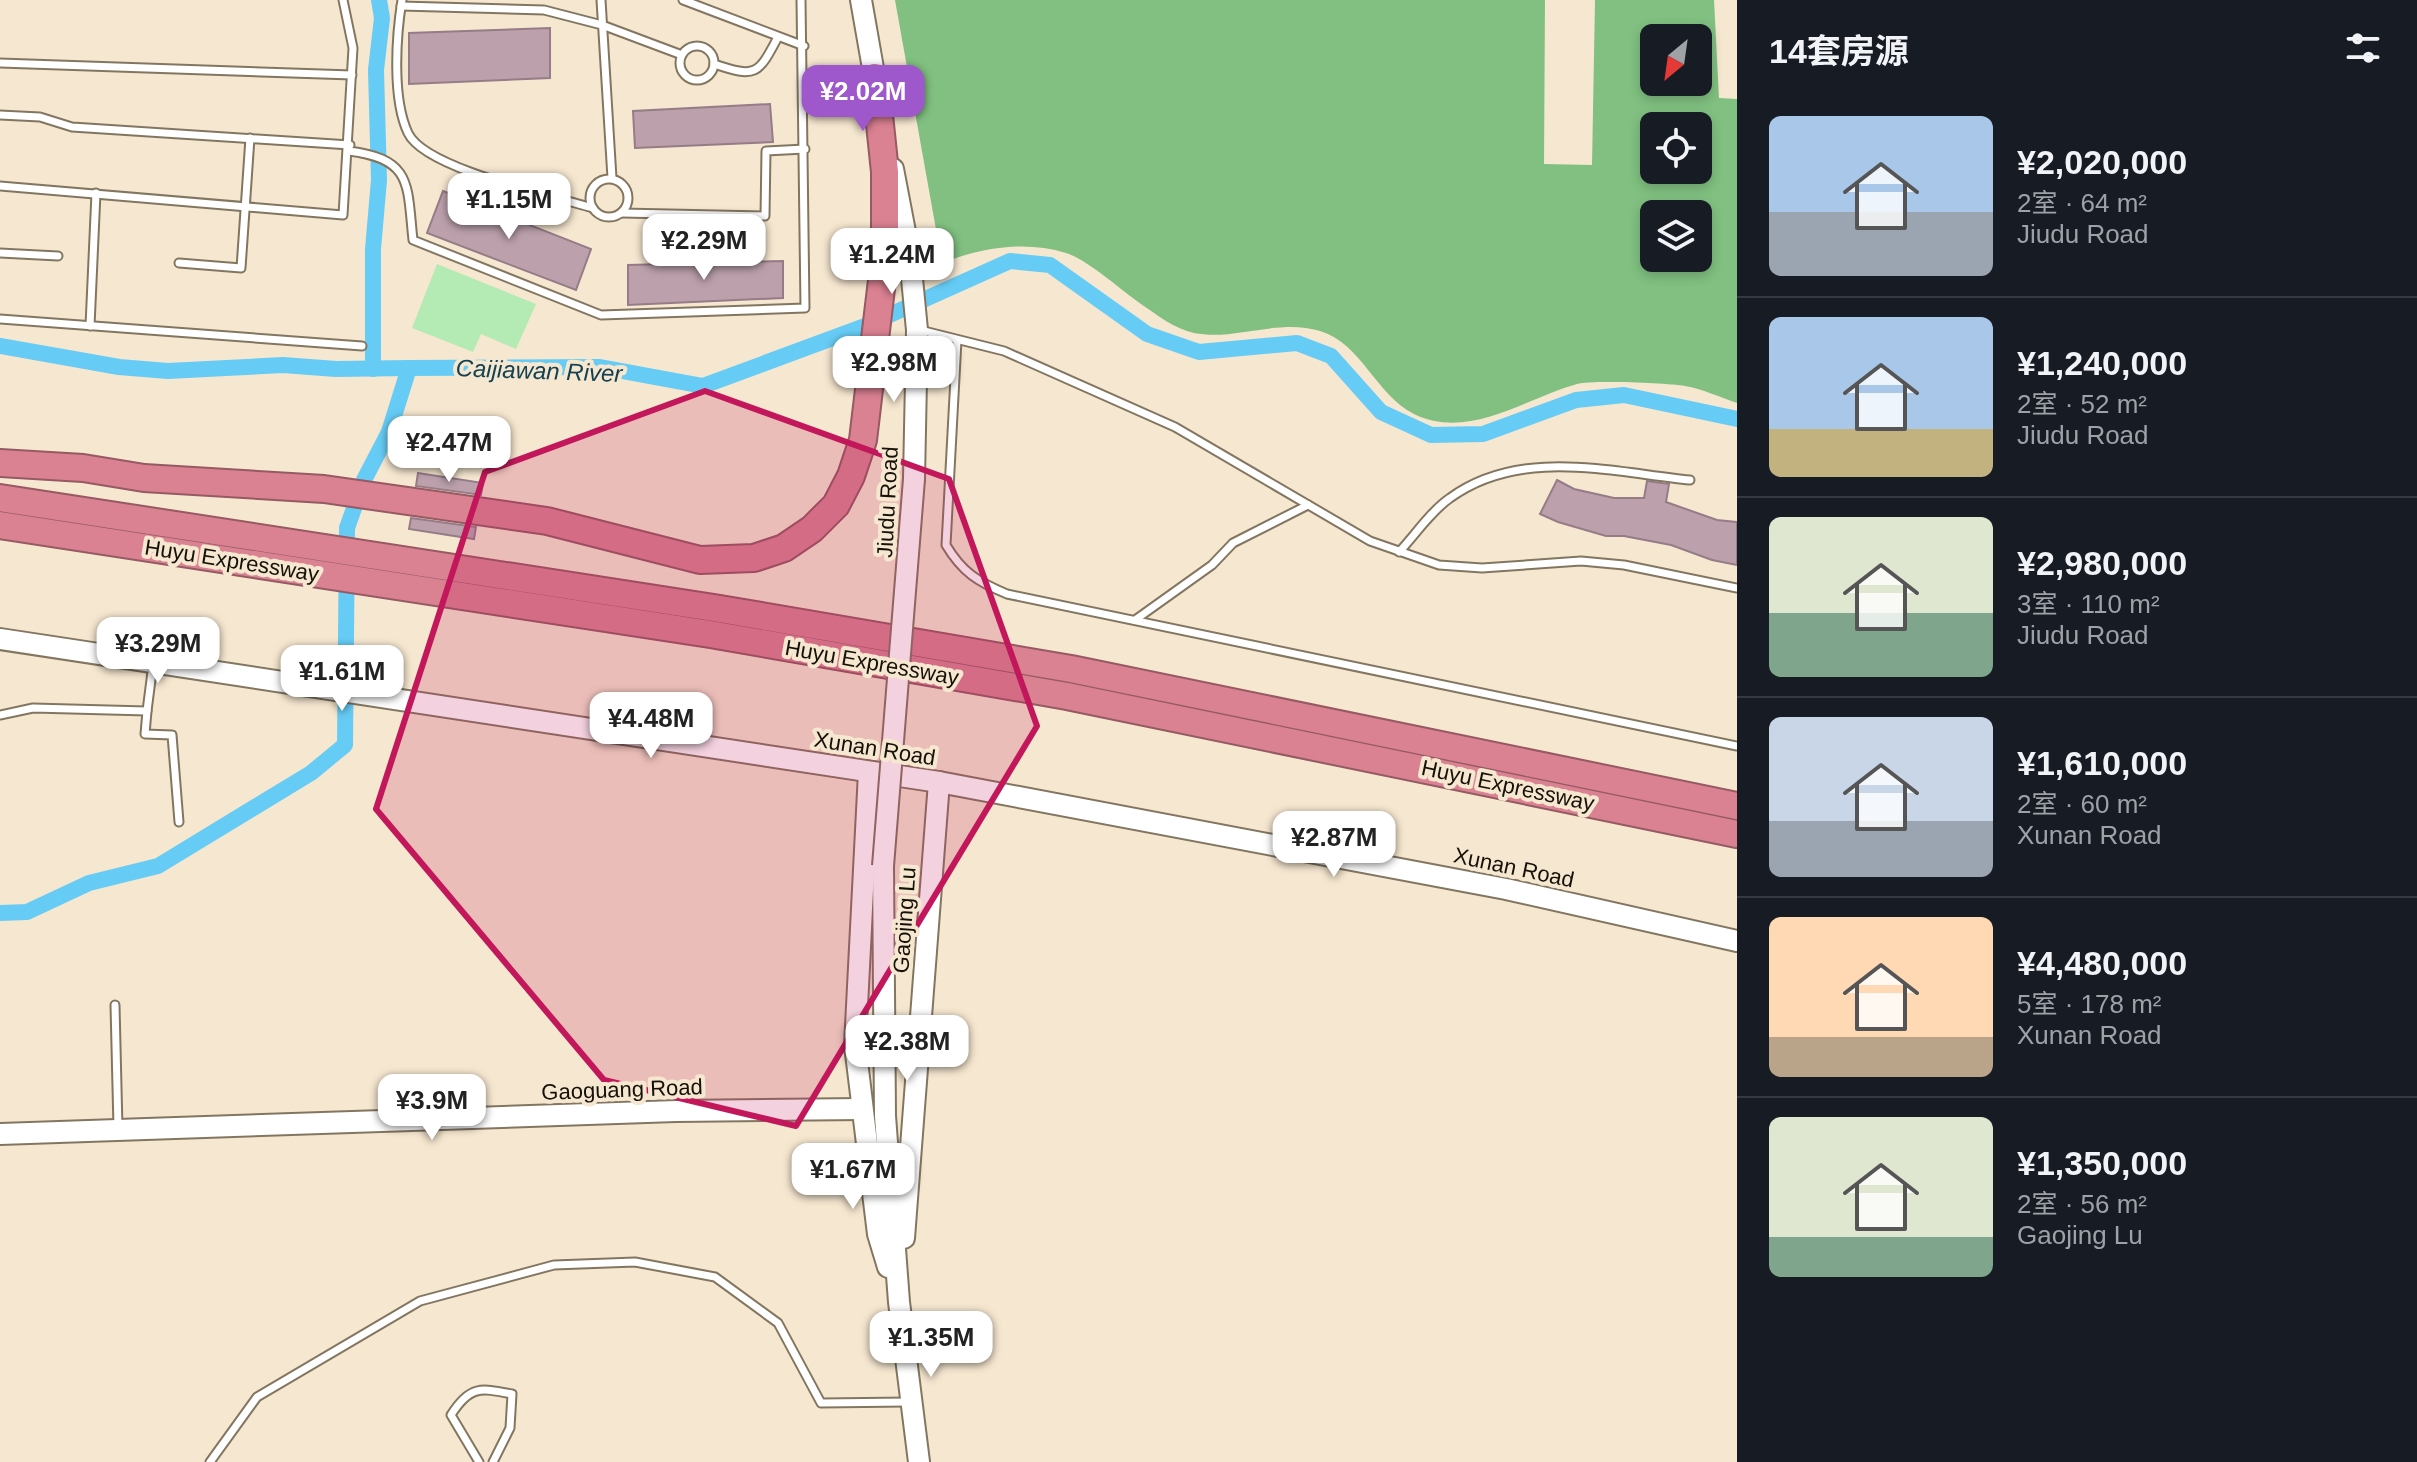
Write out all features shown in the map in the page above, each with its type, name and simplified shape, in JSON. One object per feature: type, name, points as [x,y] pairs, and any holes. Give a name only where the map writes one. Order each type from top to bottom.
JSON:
[{"type":"highway","points":[[0,463],[83,468],[144,478],[324,489],[547,521],[700,560],[754,558],[784,548],[812,529],[836,505],[851,476],[863,440],[882,292],[887,214],[875,77]]},
{"type":"highway","name":"Huyu Expressway","points":[[0,496],[1071,669],[1737,806]]},
{"type":"highway","name":"Huyu Expressway","points":[[0,525],[757,642],[1067,696],[1355,753],[1737,836]]},
{"type":"street","name":"Jiudu Road","points":[[861,0],[910,258],[917,330],[914,479],[883,866]]},
{"type":"street","name":"Xunan Road","points":[[0,639],[939,782],[1506,889],[1737,941]]},
{"type":"street","points":[[869,772],[855,1045],[878,1234],[899,1302]]},
{"type":"street","name":"Gaojing Lu","points":[[899,1302],[939,782]]},
{"type":"street","name":"Gaojing Lu","points":[[883,866],[885,1116],[899,1302],[919,1462]]},
{"type":"street","name":"Gaoguang Road","points":[[0,1134],[676,1111],[862,1109]]},
{"type":"lane","points":[[0,186],[343,215],[350,148],[353,48],[343,0]]},
{"type":"lane","points":[[601,0],[612,178]]},
{"type":"lane","points":[[683,0],[804,46]]},
{"type":"lane","points":[[0,115],[40,117],[72,127],[250,138],[350,148],[389,159],[400,169],[407,183],[413,240],[601,315],[805,308],[804,46],[801,0]]},
{"type":"lane","points":[[682,55],[602,25],[544,10],[401,3],[397,31],[399,88],[409,135],[444,164],[593,208],[610,217],[622,213],[765,216],[766,151],[805,149]]},
{"type":"lane","points":[[714,64],[754,73],[763,65],[778,37]]},
{"type":"lane","points":[[691,47],[702,47],[711,54],[714,64],[706,78],[689,79],[682,71],[682,55],[691,47]]},
{"type":"lane","points":[[0,63],[352,75]]},
{"type":"lane","points":[[179,263],[241,268],[250,138]]},
{"type":"lane","points":[[593,208],[591,190],[600,180],[612,178],[623,184],[629,195],[622,213]]},
{"type":"lane","points":[[90,326],[96,193]]},
{"type":"lane","points":[[0,253],[58,256]]},
{"type":"lane","points":[[0,319],[362,346]]},
{"type":"lane","points":[[917,330],[1004,351],[1175,427],[1370,541],[1439,565],[1482,568],[1581,561],[1610,563],[1737,588]]},
{"type":"lane","points":[[957,340],[946,545],[957,565],[975,581],[1007,594],[1737,746]]},
{"type":"lane","points":[[1399,552],[1449,498],[1512,468],[1554,466],[1690,480]]},
{"type":"lane","points":[[1135,620],[1212,565],[1233,543],[1308,505]]},
{"type":"lane","points":[[154,662],[145,734],[172,735],[179,822]]},
{"type":"lane","points":[[0,715],[33,708],[147,711]]},
{"type":"lane","points":[[115,1005],[118,1131]]},
{"type":"lane","points":[[210,1462],[257,1397],[420,1301],[554,1265],[635,1262],[715,1277],[778,1323],[821,1403],[912,1402]]},
{"type":"lane","points":[[479,1462],[451,1415],[463,1396],[483,1389],[512,1394],[510,1428],[493,1462]]},
{"type":"highlighted area","points":[[705,391],[949,479],[1037,726],[796,1126],[604,1080],[376,809],[485,472]]},
{"type":"green space","points":[[895,0],[1545,0],[1544,164],[1592,165],[1595,0],[1714,0],[1719,98],[1737,99],[1737,403],[1685,386],[1585,383],[1476,420],[1456,423],[1435,421],[1414,414],[1401,405],[1347,346],[1320,331],[1289,327],[1210,335],[1194,333],[1160,317],[1084,262],[1066,253],[1019,246],[972,253],[942,263]]},
{"type":"green space","points":[[437,264],[536,304],[516,349],[481,334],[473,352],[412,328]]},
{"type":"building","points":[[550,28],[550,78],[409,84],[409,33]]},
{"type":"building","points":[[770,104],[773,142],[635,148],[633,111]]},
{"type":"building","points":[[443,191],[591,249],[576,290],[427,233]]},
{"type":"building","points":[[783,261],[783,298],[628,305],[628,265]]},
{"type":"building","points":[[418,473],[483,483],[481,495],[416,486]]},
{"type":"building","points":[[1557,480],[1574,489],[1614,498],[1644,498],[1647,481],[1669,484],[1666,502],[1717,520],[1737,522],[1737,565],[1712,560],[1671,545],[1624,536],[1606,536],[1540,514]]},
{"type":"building","points":[[411,518],[476,527],[474,539],[409,529]]},
{"type":"waterway","points":[[373,369],[373,249],[379,180],[376,70],[382,18],[379,0]]},
{"type":"waterway","name":"Caijiawan River","points":[[0,913],[27,912],[89,883],[158,866],[311,773],[345,745],[347,528],[364,480],[389,432],[409,368],[600,367],[703,386],[865,326],[1010,261],[1050,265],[1147,334],[1199,352],[1297,343],[1331,356],[1381,412],[1431,435],[1483,434],[1576,400],[1624,395],[1737,419]]},
{"type":"waterway","points":[[0,346],[119,367],[168,371],[283,365],[336,369],[409,368]]}]
